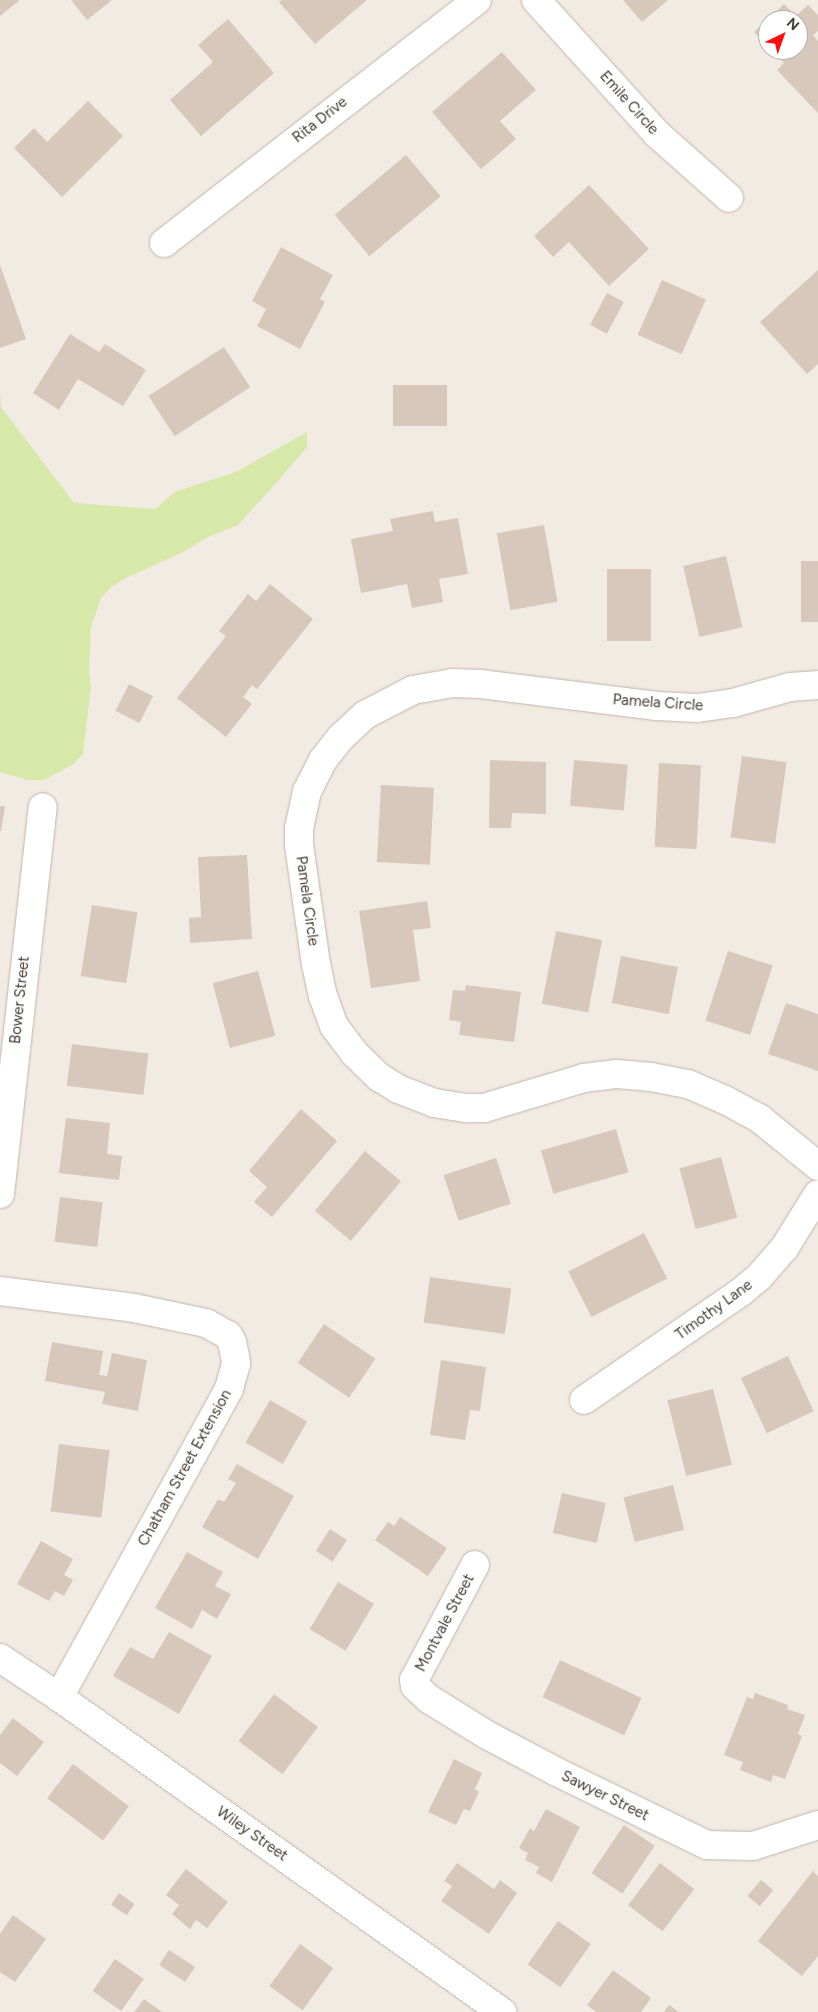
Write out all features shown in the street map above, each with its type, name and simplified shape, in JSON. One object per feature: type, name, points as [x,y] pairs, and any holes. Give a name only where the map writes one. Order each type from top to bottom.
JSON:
[{"type":"street","name":"Rita Drive","points":[[164,243],[477,0]]},
{"type":"street","name":"Emile Circle","points":[[536,0],[657,134],[730,198]]},
{"type":"street","name":"Pamela Circle","points":[[818,685],[790,687],[733,703],[697,708],[657,706],[481,684],[452,683],[413,690],[379,706],[351,726],[341,737],[319,766],[307,791],[299,837],[322,996],[334,1026],[354,1053],[379,1077],[398,1089],[434,1103],[467,1108],[484,1108],[584,1078],[617,1074],[652,1077],[688,1084],[725,1100],[760,1119],[818,1166]]},
{"type":"street","name":"Bower Street","points":[[0,1194],[10,996],[43,807]]},
{"type":"street","name":"Timothy Lane","points":[[584,1400],[741,1292],[759,1277],[785,1247],[818,1194]]},
{"type":"street","name":"Chatham Street Extension","points":[[0,1291],[134,1308],[206,1323],[222,1331],[232,1342],[234,1348],[236,1364],[229,1389],[59,1696]]},
{"type":"street","name":"Montvale Street","points":[[414,1680],[475,1565]]},
{"type":"street","name":"Wiley Street","points":[[0,1658],[59,1696],[502,2012]]},
{"type":"street","name":"Sawyer Street","points":[[414,1680],[415,1686],[429,1699],[487,1735],[557,1772],[707,1845],[753,1846],[818,1825]]},
{"type":"green space","points":[[0,387],[1,407],[74,503],[155,509],[175,492],[236,472],[307,432],[307,447],[238,525],[208,537],[181,553],[124,579],[111,587],[101,598],[91,627],[89,672],[91,686],[83,754],[72,765],[44,780],[28,780],[0,772]]},
{"type":"building","points":[[0,0],[20,0],[0,16]]},
{"type":"building","points":[[71,0],[112,0],[87,20]]},
{"type":"building","points":[[282,0],[367,0],[315,44],[279,2]]},
{"type":"building","points":[[623,0],[668,0],[642,22]]},
{"type":"building","points":[[784,4],[790,10],[778,10]]},
{"type":"building","points":[[808,5],[818,15],[818,31],[813,35],[818,41],[818,113],[777,70],[784,63],[781,60],[808,60],[808,10],[803,10]]},
{"type":"building","points":[[228,19],[274,73],[201,136],[170,100],[213,62],[198,45]]},
{"type":"building","points":[[502,52],[536,90],[500,121],[516,139],[481,169],[432,112]]},
{"type":"building","points":[[88,101],[123,136],[62,197],[14,148],[34,128],[47,142]]},
{"type":"building","points":[[406,155],[441,196],[369,256],[335,215]]},
{"type":"building","points":[[589,185],[649,249],[609,286],[569,242],[553,257],[534,236]]},
{"type":"building","points":[[281,247],[333,275],[320,299],[325,302],[300,349],[257,326],[266,309],[252,301]]},
{"type":"building","points":[[0,265],[26,339],[0,348]]},
{"type":"building","points":[[818,270],[818,364],[807,374],[760,322]]},
{"type":"building","points":[[662,280],[706,300],[681,354],[638,335]]},
{"type":"building","points":[[607,293],[624,302],[607,334],[590,325]]},
{"type":"building","points":[[70,334],[99,352],[105,344],[146,370],[123,406],[78,379],[59,410],[33,393]]},
{"type":"building","points":[[224,347],[250,387],[175,436],[149,396]]},
{"type":"building","points":[[393,385],[447,385],[447,426],[393,426]]},
{"type":"building","points":[[433,511],[435,522],[458,518],[468,574],[439,579],[443,602],[412,608],[407,584],[361,593],[351,539],[393,531],[390,519]]},
{"type":"building","points":[[544,525],[558,602],[510,610],[497,533]]},
{"type":"building","points":[[726,556],[742,627],[700,637],[683,566]]},
{"type":"building","points":[[801,561],[818,561],[818,622],[801,622]]},
{"type":"building","points":[[607,569],[651,569],[651,641],[607,641]]},
{"type":"building","points":[[270,584],[313,619],[257,689],[252,685],[243,697],[252,704],[226,737],[177,698],[226,636],[219,631],[248,594],[256,601]]},
{"type":"building","points":[[129,684],[153,696],[139,723],[115,711]]},
{"type":"building","points":[[742,756],[787,762],[775,843],[731,837]]},
{"type":"building","points":[[490,760],[546,762],[546,814],[512,813],[511,828],[489,828]]},
{"type":"building","points":[[574,760],[628,765],[624,811],[570,806]]},
{"type":"building","points":[[659,763],[701,765],[697,849],[655,847]]},
{"type":"building","points":[[381,785],[434,788],[430,865],[377,862]]},
{"type":"building","points":[[0,806],[5,806],[1,831],[0,831]]},
{"type":"building","points":[[247,855],[252,939],[190,943],[189,918],[201,917],[198,857]]},
{"type":"building","points":[[427,901],[431,928],[413,930],[420,981],[371,988],[359,911]]},
{"type":"building","points":[[92,905],[137,912],[126,983],[81,976]]},
{"type":"building","points":[[556,931],[602,940],[588,1013],[542,1004]]},
{"type":"building","points":[[728,951],[773,966],[750,1035],[705,1020]]},
{"type":"building","points":[[621,956],[678,967],[669,1014],[612,1003]]},
{"type":"building","points":[[258,971],[275,1036],[230,1048],[213,983]]},
{"type":"building","points":[[466,985],[521,992],[514,1042],[459,1035],[461,1022],[449,1020],[453,990],[465,991]]},
{"type":"building","points":[[786,1003],[818,1014],[818,1071],[768,1054]]},
{"type":"building","points":[[72,1044],[148,1053],[143,1095],[67,1086]]},
{"type":"building","points":[[301,1109],[337,1141],[272,1217],[254,1202],[267,1187],[249,1171]]},
{"type":"building","points":[[66,1118],[110,1123],[107,1154],[122,1156],[119,1180],[59,1173]]},
{"type":"building","points":[[616,1129],[628,1172],[553,1194],[541,1150]]},
{"type":"building","points":[[365,1151],[401,1181],[351,1241],[315,1211]]},
{"type":"building","points":[[721,1157],[737,1218],[696,1229],[679,1168]]},
{"type":"building","points":[[496,1158],[511,1204],[459,1221],[444,1175]]},
{"type":"building","points":[[60,1197],[103,1202],[97,1247],[55,1242]]},
{"type":"building","points":[[644,1233],[667,1278],[591,1317],[568,1272]]},
{"type":"building","points":[[430,1277],[511,1288],[505,1334],[424,1323]]},
{"type":"building","points":[[324,1324],[375,1359],[349,1398],[298,1363]]},
{"type":"building","points":[[52,1342],[103,1351],[99,1375],[107,1376],[112,1353],[147,1360],[138,1411],[102,1404],[105,1392],[45,1381]]},
{"type":"building","points":[[788,1356],[814,1411],[767,1433],[741,1378]]},
{"type":"building","points":[[441,1360],[486,1367],[480,1411],[470,1410],[465,1440],[430,1435]]},
{"type":"building","points":[[713,1389],[732,1465],[686,1476],[667,1400]]},
{"type":"building","points":[[270,1400],[307,1422],[283,1464],[246,1442]]},
{"type":"building","points":[[59,1444],[110,1450],[101,1518],[51,1511]]},
{"type":"building","points":[[237,1464],[294,1496],[258,1559],[202,1527],[218,1499],[224,1502],[236,1483],[228,1479]]},
{"type":"building","points":[[673,1485],[684,1530],[635,1542],[624,1497]]},
{"type":"building","points":[[562,1493],[606,1503],[597,1543],[553,1533]]},
{"type":"building","points":[[400,1517],[447,1548],[428,1576],[375,1540],[388,1522],[394,1526]]},
{"type":"building","points":[[330,1529],[347,1540],[333,1562],[316,1551]]},
{"type":"building","points":[[41,1541],[73,1559],[64,1575],[73,1580],[64,1596],[55,1591],[49,1601],[17,1584]]},
{"type":"building","points":[[187,1552],[223,1572],[215,1586],[231,1594],[217,1619],[202,1610],[192,1629],[155,1608]]},
{"type":"building","points":[[338,1582],[374,1604],[346,1651],[310,1629]]},
{"type":"building","points":[[169,1632],[212,1656],[179,1714],[113,1676],[130,1647],[153,1659]]},
{"type":"building","points":[[560,1660],[642,1698],[624,1735],[543,1697]]},
{"type":"building","points":[[755,1693],[788,1705],[787,1709],[805,1715],[798,1734],[802,1736],[785,1779],[773,1775],[771,1782],[740,1770],[743,1762],[724,1755],[747,1697],[753,1699]]},
{"type":"building","points":[[274,1694],[318,1727],[282,1774],[238,1741]]},
{"type":"building","points":[[13,1718],[44,1742],[17,1776],[0,1763],[0,1735]]},
{"type":"building","points":[[454,1759],[482,1773],[475,1789],[479,1792],[470,1811],[464,1809],[456,1825],[428,1812]]},
{"type":"building","points":[[73,1764],[129,1806],[103,1840],[47,1798]]},
{"type":"building","points":[[546,1809],[580,1827],[552,1882],[536,1873],[539,1867],[525,1860],[528,1853],[519,1848],[530,1828],[534,1831]]},
{"type":"building","points":[[624,1825],[655,1846],[622,1894],[592,1873]]},
{"type":"building","points":[[457,1863],[494,1889],[500,1880],[517,1893],[489,1934],[441,1901],[452,1886],[444,1881]]},
{"type":"building","points":[[660,1863],[694,1889],[662,1931],[628,1905]]},
{"type":"building","points":[[186,1869],[228,1902],[207,1928],[196,1920],[190,1929],[172,1914],[179,1905],[166,1895]]},
{"type":"building","points":[[813,1871],[818,1876],[818,1956],[802,1976],[758,1941]]},
{"type":"building","points":[[761,1880],[773,1890],[760,1906],[748,1896]]},
{"type":"building","points":[[119,1893],[135,1904],[127,1915],[111,1904]]},
{"type":"building","points":[[13,1915],[46,1939],[15,1982],[0,1972],[0,1934]]},
{"type":"building","points":[[558,1921],[591,1944],[560,1987],[528,1964]]},
{"type":"building","points":[[300,1944],[333,1968],[303,2010],[269,1986]]},
{"type":"building","points":[[169,1950],[195,1967],[185,1982],[159,1965]]},
{"type":"building","points":[[115,1959],[144,1979],[121,2011],[93,1991]]},
{"type":"building","points":[[613,1970],[651,1998],[641,2012],[596,2012],[587,2005]]},
{"type":"building","points":[[144,1999],[162,2012],[134,2012]]},
{"type":"building","points":[[669,2005],[679,2012],[664,2012]]}]
